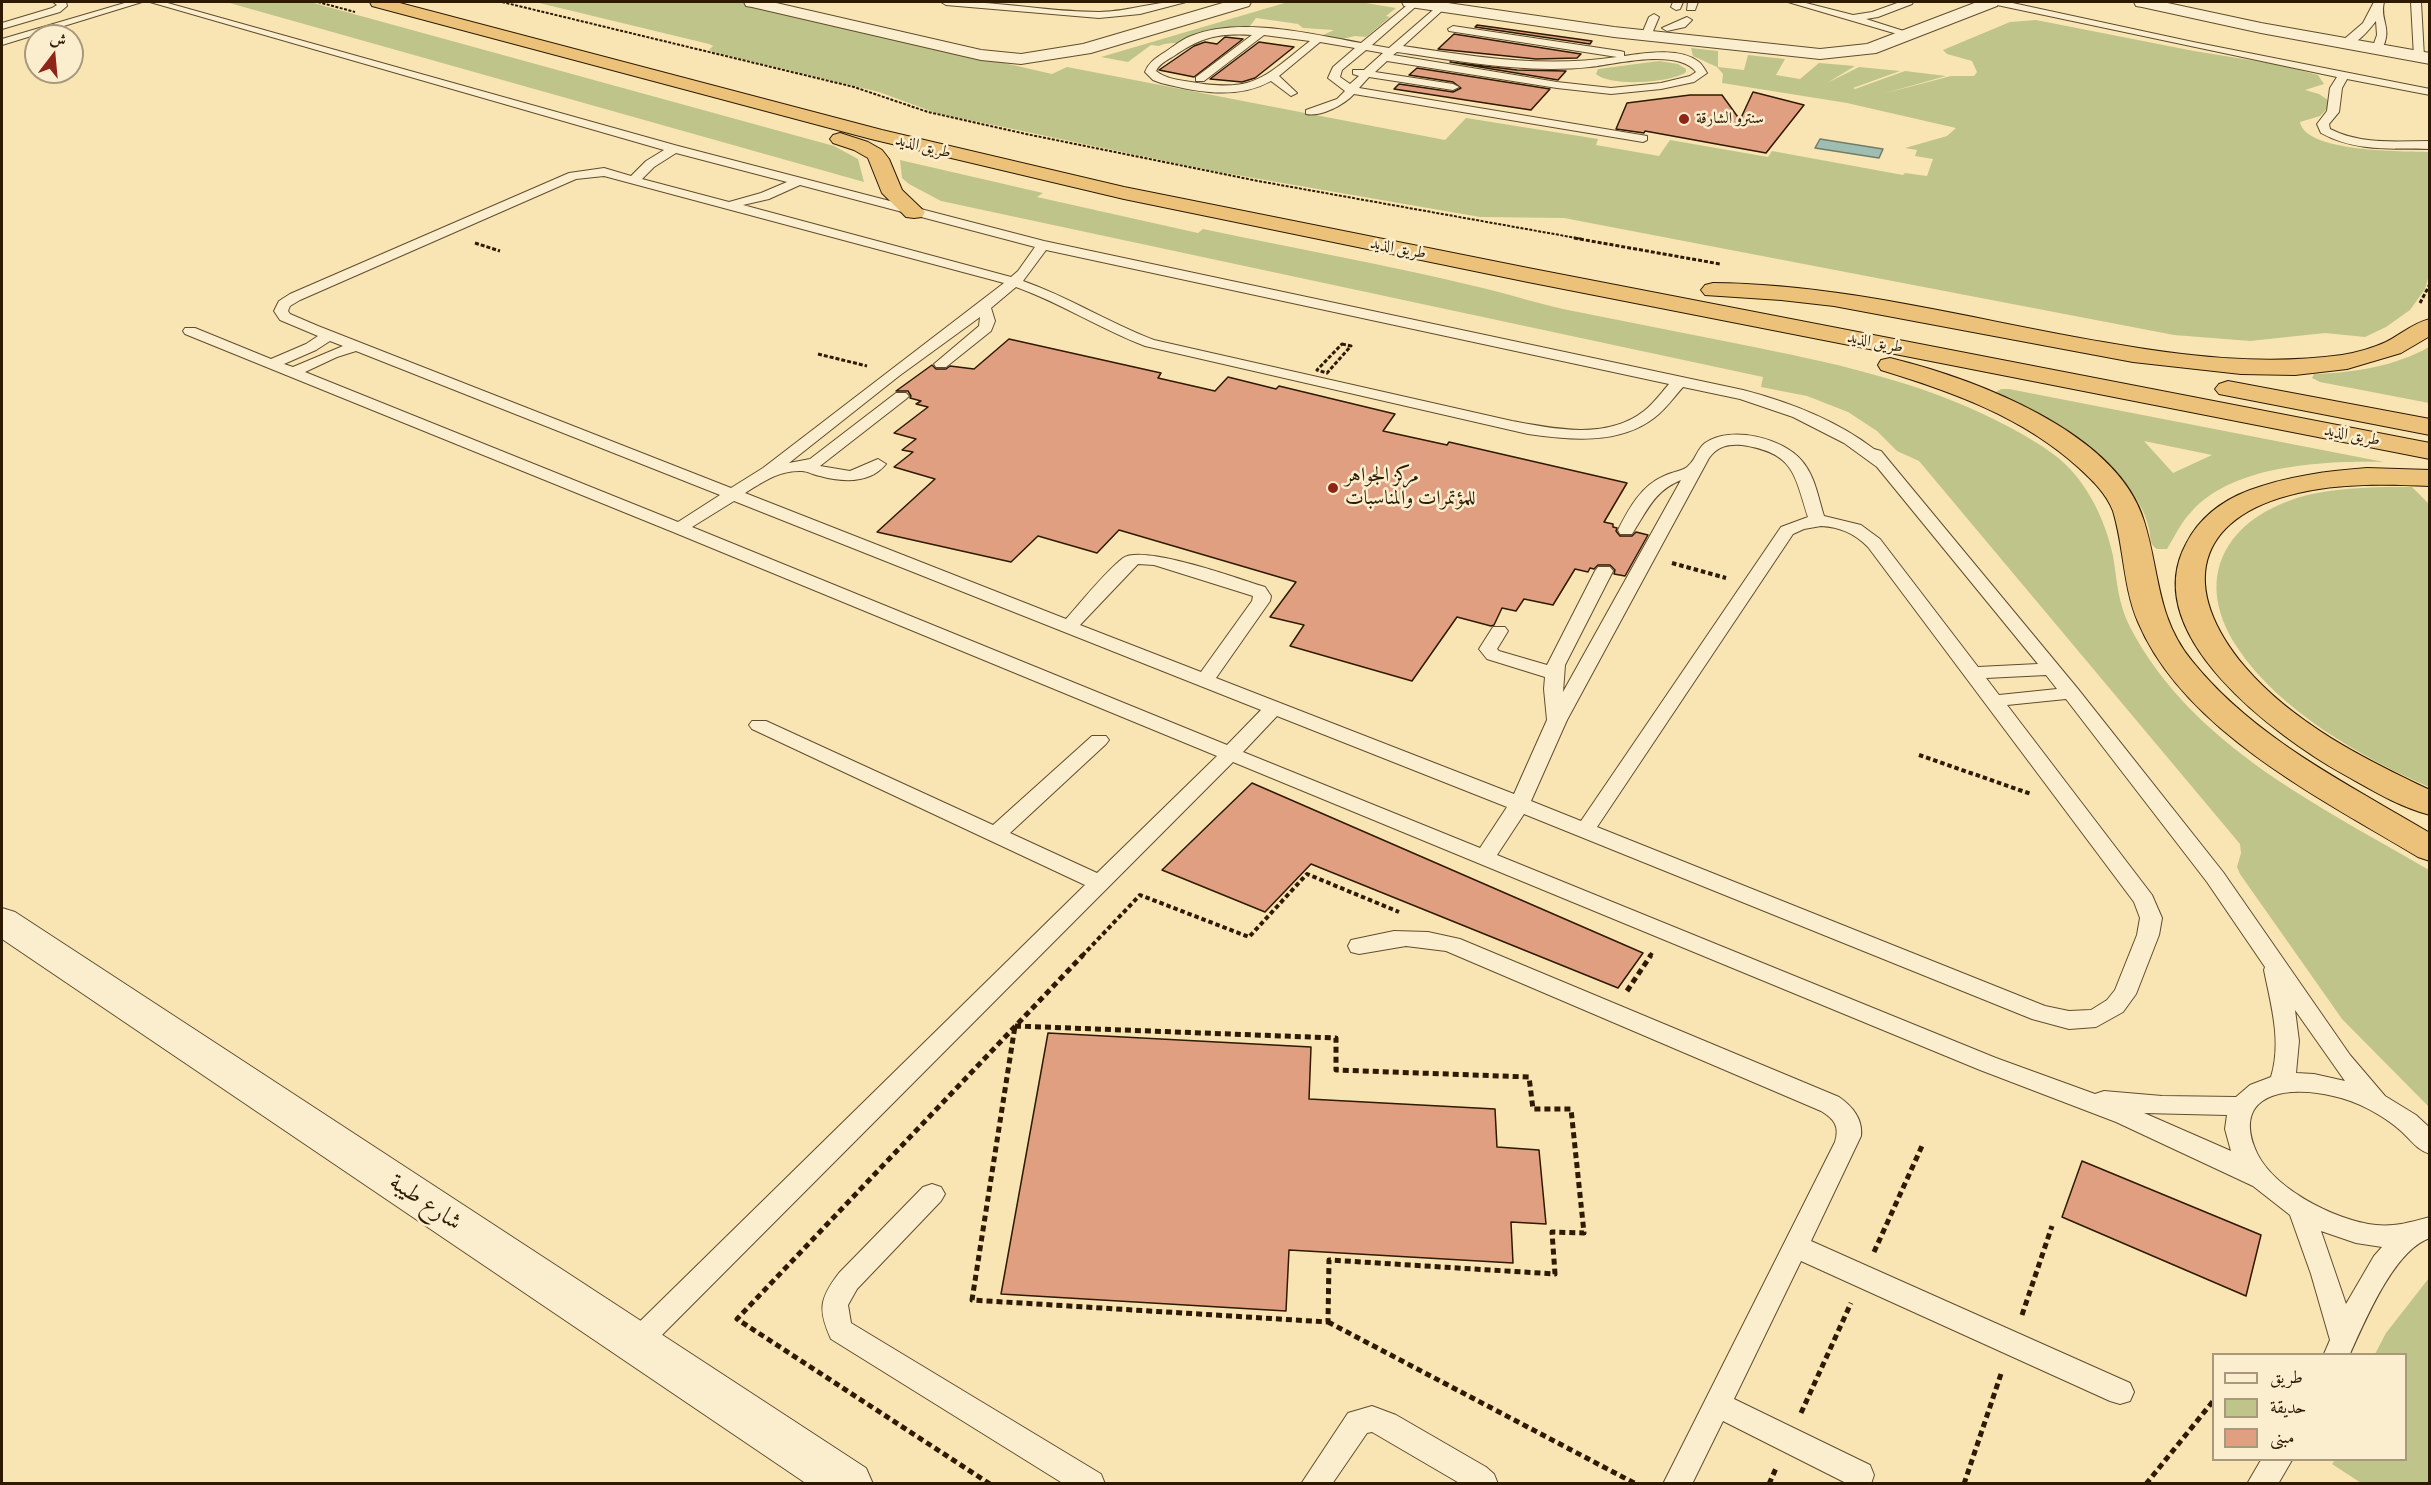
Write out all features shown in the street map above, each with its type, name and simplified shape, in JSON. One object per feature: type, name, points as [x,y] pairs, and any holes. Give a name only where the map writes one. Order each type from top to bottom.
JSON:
[{"type":"highway","name":"طريق الذيد","points":[[378,2],[878,135],[1113,191],[1522,263]]},
{"type":"highway","name":"طريق الذيد","points":[[445,2],[903,121],[1062,159],[1240,197],[1522,263],[2430,451]]},
{"type":"highway","points":[[725,94],[739,106],[760,116],[869,150],[879,159],[893,193],[914,212]]},
{"type":"highway","points":[[1552,258],[1575,263]]},
{"type":"highway","points":[[1522,263],[1662,314],[1853,356],[1924,375],[1989,399],[2042,427],[2088,461],[2122,499],[2154,625],[2166,647],[2202,692],[2235,722],[2290,763],[2430,849]]},
{"type":"highway","name":"طريق الذيد","points":[[1610,270],[2430,427]]},
{"type":"highway","points":[[1713,290],[1805,295],[2124,354],[2221,366],[2290,366],[2350,359],[2383,351],[2410,340],[2424,315]]},
{"type":"highway","points":[[2430,478],[2387,475],[2325,480],[2289,487],[2249,501],[2215,523],[2203,537],[2194,552],[2189,568],[2189,586],[2193,606],[2214,648],[2254,694],[2281,717],[2330,751],[2387,784],[2430,804]]},
{"type":"street","points":[[752,2],[993,58],[1021,59],[1085,49],[1244,2]]},
{"type":"street","points":[[776,7],[799,2]]},
{"type":"street","points":[[1413,2],[1440,7],[1661,30],[1830,54],[1870,49],[1991,2]]},
{"type":"street","points":[[2142,2],[2278,32],[2424,58]]},
{"type":"street","points":[[2174,2],[2270,23],[2342,42]]},
{"type":"street","name":"شارع طيبة","points":[[2,921],[849,1484]]},
{"type":"lane","points":[[2,26],[56,10],[62,6],[62,3],[58,2]]},
{"type":"lane","points":[[2,42],[118,5],[137,2]]},
{"type":"lane","points":[[155,2],[674,149],[1043,245],[1719,390],[1767,402],[1811,418],[1851,439],[1881,464],[2071,693],[2215,877],[2342,1061],[2376,1102]]},
{"type":"lane","points":[[944,2],[1106,15],[1154,9],[1181,2]]},
{"type":"lane","points":[[1413,2],[1336,69],[1334,78],[1351,90],[1643,138]]},
{"type":"lane","points":[[1793,2],[1846,17],[1873,20],[1908,34]]},
{"type":"lane","points":[[1873,20],[1908,2]]},
{"type":"lane","points":[[1997,2],[2343,76],[2430,92]]},
{"type":"lane","points":[[2416,2],[2424,58]]},
{"type":"lane","points":[[1310,112],[1341,101],[1389,52],[1440,7]]},
{"type":"lane","points":[[2342,42],[2367,26],[2378,7]]},
{"type":"lane","points":[[2377,49],[2384,28],[2378,7]]},
{"type":"lane","points":[[1654,17],[1661,30],[1681,25],[1687,20]]},
{"type":"lane","points":[[1317,40],[1255,87],[1221,91],[1168,81],[1150,72],[1154,64],[1197,37],[1222,32],[1262,32],[1317,40],[1557,85],[1611,90],[1661,86],[1694,79],[1702,72],[1699,66],[1664,56],[1544,68],[1490,49],[1454,29]]},
{"type":"lane","points":[[1200,78],[1262,32]]},
{"type":"lane","points":[[1389,52],[1490,49],[1642,57]]},
{"type":"lane","points":[[1591,64],[1587,68],[1588,78],[1611,90]]},
{"type":"lane","points":[[1336,69],[1453,87]]},
{"type":"lane","points":[[1272,76],[1291,93]]},
{"type":"lane","points":[[2343,76],[2336,88],[2333,112],[2323,124],[2325,131],[2338,138],[2356,142],[2430,145]]},
{"type":"lane","points":[[634,180],[650,164],[674,149]]},
{"type":"lane","points":[[1585,830],[1786,531],[1798,523],[1817,520],[1835,521],[1852,526],[1866,534],[2144,900],[2151,918],[2148,935],[2124,994],[2115,1006],[2096,1018],[2069,1020],[2040,1013],[1585,830],[1067,628],[329,335],[285,317],[281,311],[284,304],[303,292],[573,176],[604,172],[1014,282],[1051,295],[1121,332],[1150,343],[1539,431],[1585,434],[1626,427],[1653,411],[1679,382]]},
{"type":"lane","points":[[728,206],[765,196],[797,182]]},
{"type":"lane","points":[[679,528],[769,471],[894,373],[984,307],[1014,282],[1030,265],[1043,245]]},
{"type":"lane","points":[[941,364],[986,328],[988,321],[984,307]]},
{"type":"lane","points":[[190,331],[679,528],[1988,1064],[2170,1134],[2261,1178],[2301,1211],[2338,1227],[2376,1236],[2420,1231]]},
{"type":"lane","points":[[271,364],[310,347],[329,335]]},
{"type":"lane","points":[[292,373],[332,354],[358,346]]},
{"type":"lane","points":[[769,471],[803,466],[825,457],[901,396]]},
{"type":"lane","points":[[1484,858],[1519,805],[1557,720],[1704,453],[1721,441],[1756,442],[1773,448],[1796,463],[1803,473],[1817,520]]},
{"type":"lane","points":[[803,466],[847,478],[862,475],[878,464]]},
{"type":"lane","points":[[1626,530],[1643,498],[1652,489],[1663,481],[1695,470]]},
{"type":"lane","points":[[1067,628],[1124,566],[1138,559],[1155,560],[1259,591],[1262,596],[1261,601],[1204,681]]},
{"type":"lane","points":[[1557,720],[1553,689],[1559,657],[1604,571]]},
{"type":"lane","points":[[1499,631],[1488,649],[1494,655],[1554,674]]},
{"type":"lane","points":[[1972,673],[2051,669]]},
{"type":"lane","points":[[1994,701],[2071,693]]},
{"type":"lane","points":[[636,1343],[1230,754],[1272,708]]},
{"type":"lane","points":[[759,725],[1100,883]]},
{"type":"lane","points":[[996,834],[1099,740]]},
{"type":"lane","points":[[1359,946],[1373,941],[1405,937],[1452,945],[1839,1109],[1850,1126],[1851,1134],[1677,1484]]},
{"type":"lane","points":[[2273,961],[2290,1050],[2281,1083]]},
{"type":"lane","points":[[2261,1178],[2243,1153],[2236,1128],[2241,1107],[2251,1096],[2264,1088],[2281,1083],[2302,1082],[2327,1085],[2352,1092],[2376,1102],[2407,1122],[2430,1144]]},
{"type":"lane","points":[[2081,1098],[2162,1105],[2241,1107]]},
{"type":"lane","points":[[932,1194],[848,1281],[836,1297],[833,1315],[841,1331],[1091,1484]]},
{"type":"lane","points":[[2301,1211],[2324,1274],[2340,1347]]},
{"type":"lane","points":[[2340,1347],[2361,1301],[2383,1264],[2420,1231]]},
{"type":"lane","points":[[1796,1245],[2120,1392]]},
{"type":"lane","points":[[1716,1404],[1860,1475]]},
{"type":"lane","points":[[1315,1484],[1358,1422],[1372,1419],[1386,1424],[1484,1484]]},
{"type":"lane","points":[[2261,1484],[2277,1461]]},
{"type":"path","points":[[502,2],[695,51],[854,87],[928,112],[1048,139],[1258,181],[1728,265]]},
{"type":"path","points":[[2424,315],[2430,284]]},
{"type":"path","points":[[1320,367],[1342,344],[1351,346],[1330,369]]},
{"type":"path","points":[[818,354],[894,373]]},
{"type":"path","points":[[1648,557],[1750,585]]},
{"type":"path","points":[[1918,755],[2034,795]]},
{"type":"path","points":[[990,1484],[737,1319],[1140,895],[1249,937],[1306,874],[1404,914]]},
{"type":"path","points":[[1620,1002],[1666,932]]},
{"type":"path","points":[[1015,1026],[972,1300],[1328,1322],[1636,1484]]},
{"type":"path","points":[[1015,1026],[1336,1038],[1336,1070],[1529,1077],[1533,1109],[1571,1109],[1584,1233],[1552,1232],[1556,1274],[1329,1260],[1328,1322]]},
{"type":"path","points":[[1769,1484],[1922,1146]]},
{"type":"path","points":[[2146,1484],[2212,1402]]},
{"type":"green space","points":[[226,2],[310,2],[834,146],[858,159],[864,182]]},
{"type":"green space","points":[[535,2],[739,2],[1052,74],[1067,67],[1445,140],[1466,118],[1598,139],[1596,145],[1659,156],[1670,140],[1768,157],[1772,151],[1903,175],[1905,173],[1927,176],[1933,159],[1915,156],[1917,150],[1905,148],[1947,136],[1956,128],[1847,103],[1722,83],[1723,74],[1717,67],[1693,56],[1691,48],[1718,51],[1718,67],[1744,70],[1748,55],[1785,59],[1776,75],[1800,79],[1819,63],[1855,66],[1827,83],[1859,67],[1900,71],[1853,88],[1855,89],[1905,71],[1946,76],[1882,94],[1951,76],[1974,76],[1977,72],[1972,61],[1947,54],[1943,50],[2010,22],[2036,20],[2194,51],[2281,65],[2318,75],[2324,84],[2305,90],[2319,94],[2328,100],[2328,108],[2320,116],[2300,122],[2306,132],[2319,140],[2337,145],[2429,152],[2429,275],[2425,289],[2410,310],[2386,327],[2365,337],[2325,333],[2250,341],[2174,335],[1564,218],[1480,217],[1213,171],[936,113],[879,92],[713,52],[709,50],[713,46],[709,44]]},
{"type":"green space","points":[[1288,2],[1360,2],[1396,8],[1386,16],[1390,17],[1366,37],[1355,36],[1342,39],[1323,37],[1321,36],[1334,30],[1303,28],[1298,24],[1256,18],[1250,26],[1224,29],[1180,43],[1151,45],[1128,62],[1101,57]]},
{"type":"green space","points":[[1659,61],[1678,64],[1686,69],[1686,72],[1668,79],[1641,82],[1614,81],[1596,74],[1598,69]]},
{"type":"green space","points":[[900,160],[1043,193],[1037,197],[1198,233],[1203,229],[1370,263],[1563,309],[1857,370],[1951,400],[2035,442],[2065,464],[2079,479],[2092,499],[2103,522],[2110,545],[2118,592],[2130,627],[2156,669],[2188,706],[2223,739],[2262,769],[2345,822],[2429,870],[2429,1107],[2342,1019],[2240,874],[2237,867],[2241,853],[2240,844],[1919,461],[1897,451],[1877,431],[1848,412],[1807,396],[1761,387],[1763,377],[941,201],[902,178]]},
{"type":"green space","points":[[2429,347],[2429,403],[2320,382],[2312,378],[2314,374],[2359,370],[2388,364]]},
{"type":"green space","points":[[2009,389],[2384,462],[2335,463],[2282,468],[2232,483],[2210,495],[2192,511],[2181,524],[2167,549],[2157,549],[2151,543],[2147,522],[2139,503],[2111,466],[2066,430],[1996,392]],"holes":[[[2144,441],[2212,455],[2173,473]]]},
{"type":"green space","points":[[2412,487],[2429,504],[2429,787],[2350,747],[2323,730],[2275,691],[2254,670],[2237,647],[2223,620],[2217,594],[2218,570],[2226,549],[2241,531],[2260,515],[2284,503],[2312,494],[2362,488]]},
{"type":"green space","points":[[2429,1278],[2429,1483],[2361,1483],[2332,1464],[2334,1461],[2407,1461],[2407,1353],[2376,1353],[2386,1333]]},
{"type":"shaded area","points":[[1820,139],[1883,149],[1879,158],[1815,148]]},
{"type":"building","points":[[1477,25],[1592,41],[1590,44],[1475,27]]},
{"type":"building","points":[[1454,34],[1581,54],[1577,58],[1536,59],[1438,49]]},
{"type":"building","points":[[1225,37],[1243,39],[1194,77],[1159,70],[1194,46],[1205,42],[1217,44]]},
{"type":"building","points":[[1259,42],[1294,47],[1255,78],[1242,82],[1210,79]]},
{"type":"building","points":[[1450,62],[1517,70],[1566,71],[1558,80]]},
{"type":"building","points":[[1417,68],[1550,89],[1531,110],[1394,89],[1399,84],[1453,92],[1461,88],[1453,82],[1409,75]]},
{"type":"building","points":[[1753,92],[1804,105],[1766,153],[1645,131],[1644,133],[1616,129],[1627,103],[1690,95],[1722,95],[1740,120]]},
{"type":"building","points":[[1009,339],[1161,373],[1158,378],[1215,391],[1228,377],[1276,389],[1279,386],[1395,414],[1383,431],[1447,445],[1449,442],[1627,483],[1604,522],[1613,524],[1620,536],[1632,536],[1636,532],[1648,535],[1625,576],[1614,574],[1615,570],[1610,565],[1598,565],[1594,569],[1590,568],[1588,572],[1575,569],[1553,605],[1524,599],[1516,611],[1502,608],[1494,625],[1491,626],[1457,617],[1412,681],[1290,646],[1304,625],[1270,617],[1296,582],[1119,530],[1097,553],[1038,536],[1011,562],[877,532],[935,479],[894,467],[913,452],[902,450],[916,439],[894,433],[928,407],[916,404],[921,401],[910,398],[908,391],[896,391],[932,365],[936,369],[946,369],[950,366],[974,369]]},
{"type":"building","points":[[1252,783],[1643,953],[1618,988],[1311,864],[1265,912],[1162,870]]},
{"type":"building","points":[[1048,1033],[1311,1047],[1309,1099],[1495,1109],[1497,1147],[1539,1150],[1546,1224],[1511,1222],[1513,1263],[1289,1250],[1286,1311],[1001,1294]]},
{"type":"building","points":[[2082,1161],[2261,1235],[2246,1296],[2062,1217]]},
{"type":"place","name":"سنترو الشارقة","points":[[1684,119]]},
{"type":"place","name":"مركز الجواهر للمؤتمرات والمناسبات","points":[[1333,488]]}]
